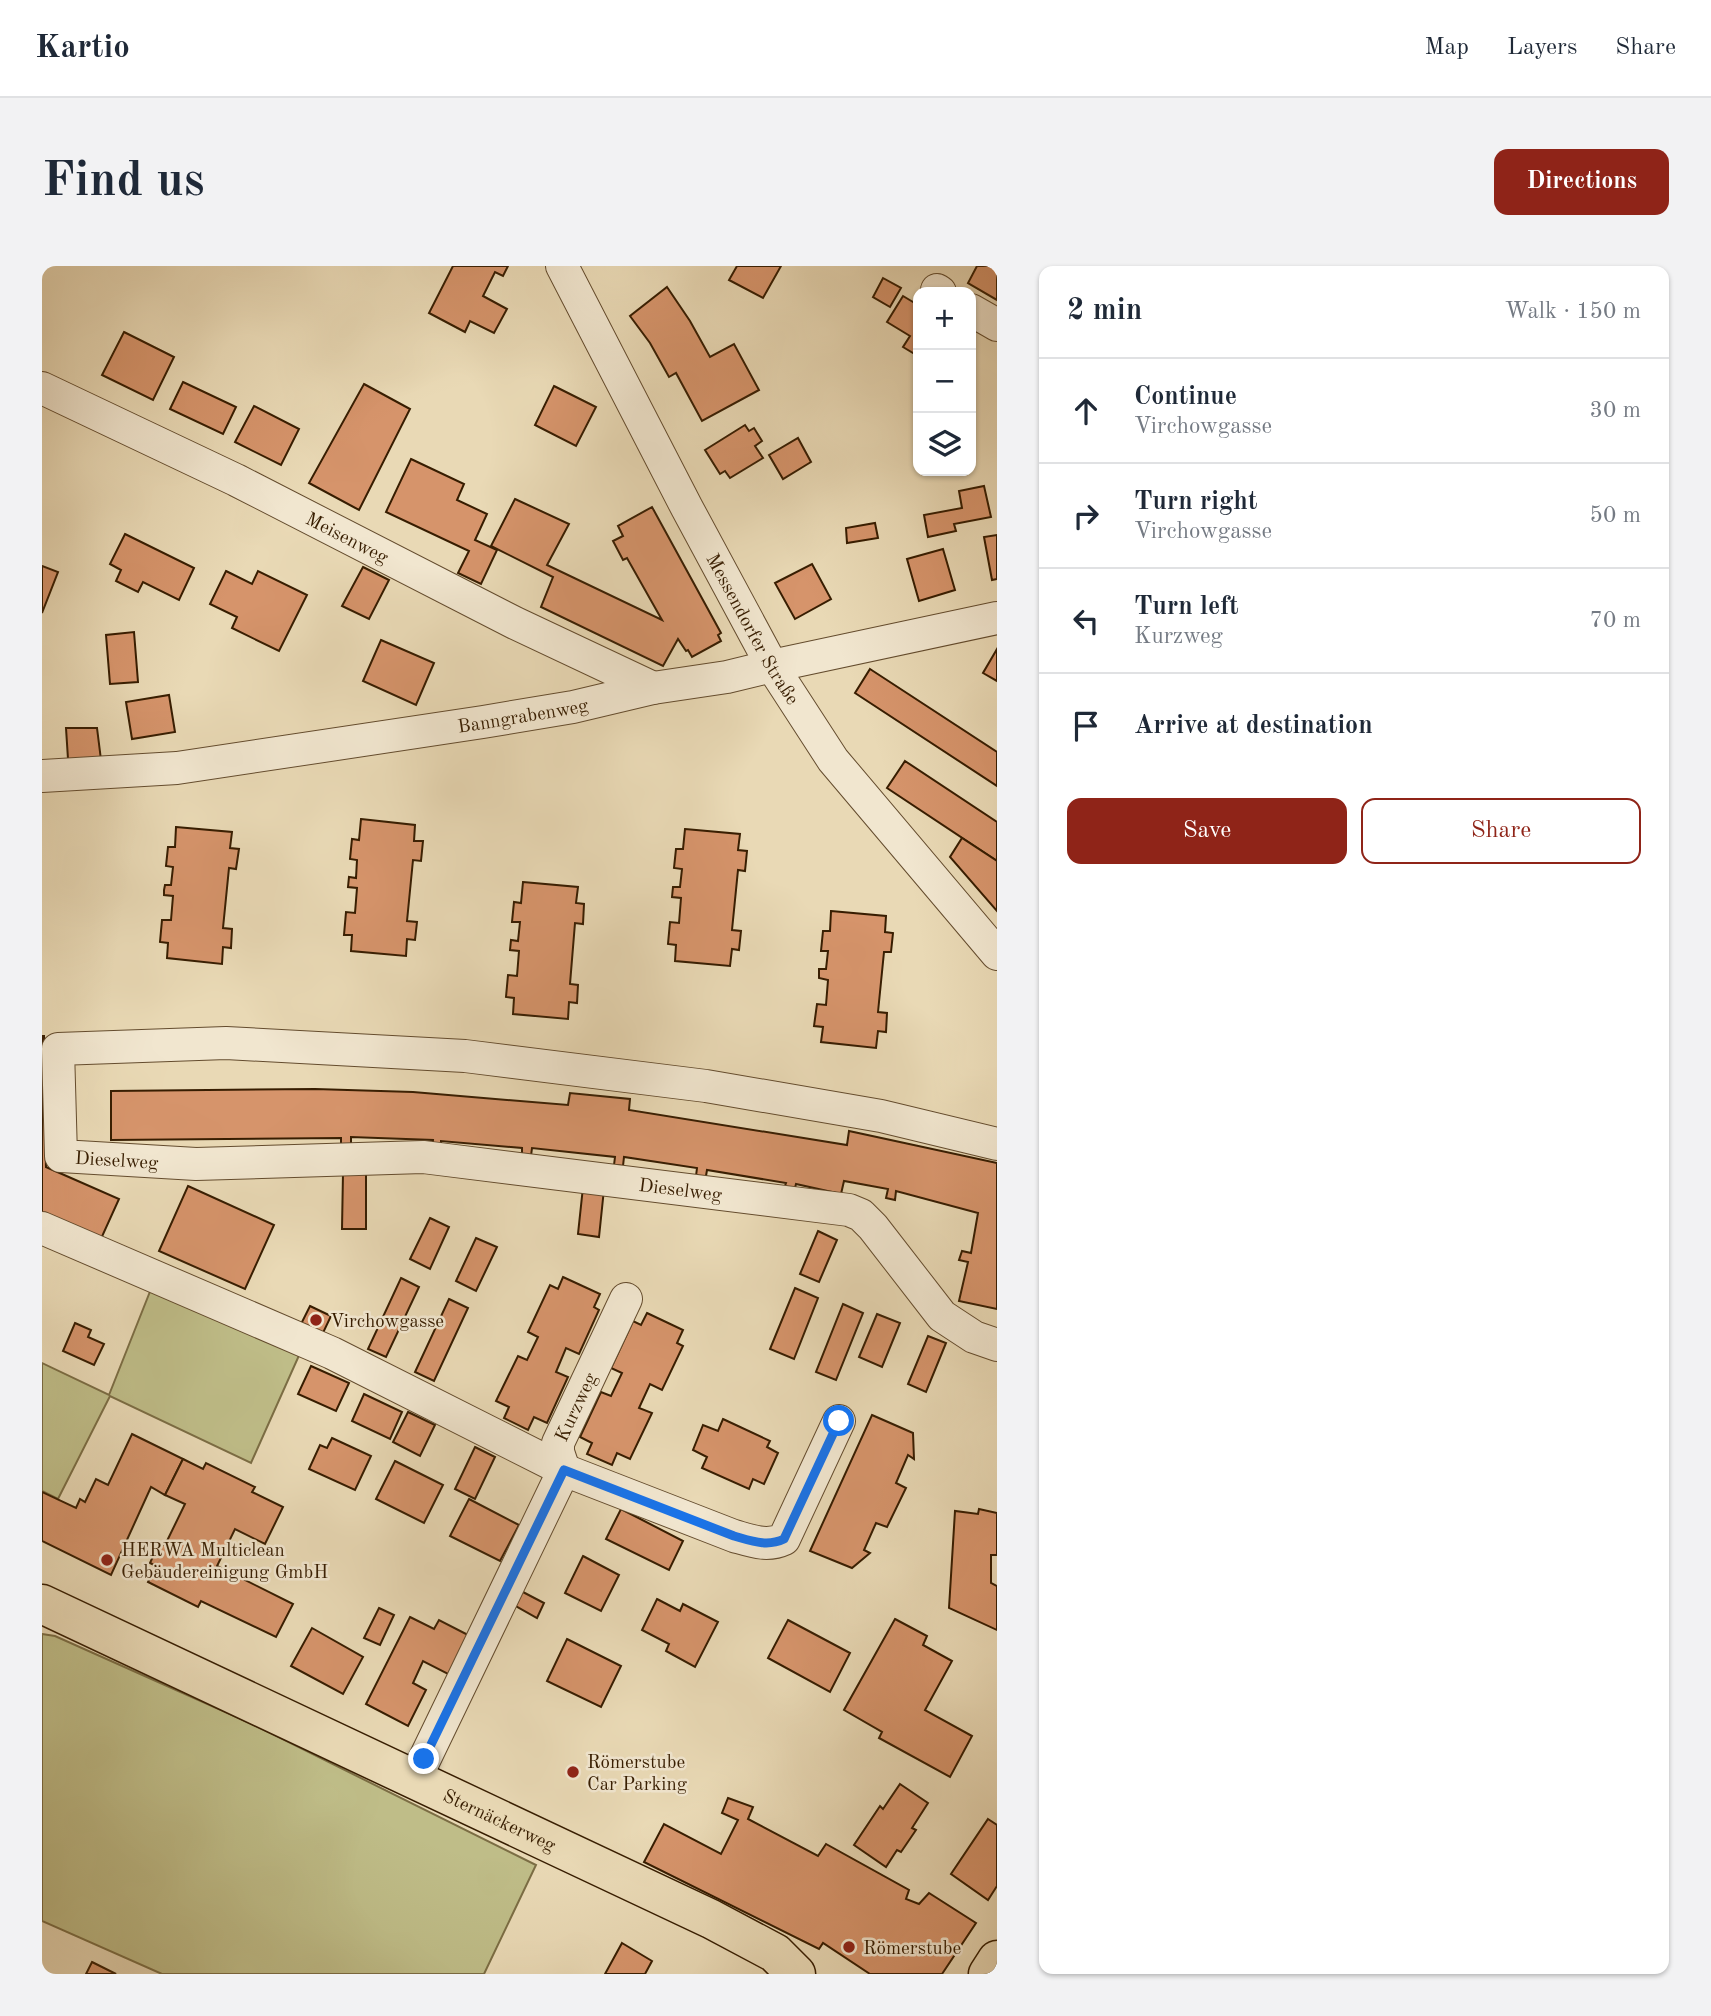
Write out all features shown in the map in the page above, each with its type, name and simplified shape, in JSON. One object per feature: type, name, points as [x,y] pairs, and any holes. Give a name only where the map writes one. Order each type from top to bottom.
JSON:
[{"type":"main road","name":"Sternäckerweg","points":[[42,1604],[712,1919],[775,1953],[796,1974]]},
{"type":"main road","points":[[988,1974],[997,1960]]},
{"type":"street","name":"Messendorfer Straße","points":[[562,266],[772,666],[832,760],[997,954]]},
{"type":"street","points":[[976,313],[997,325]]},
{"type":"street","name":"Meisenweg","points":[[42,388],[236,480],[515,623],[653,688]]},
{"type":"street","name":"Banngrabenweg","points":[[42,776],[177,768],[547,711],[653,688],[727,677],[997,618]]},
{"type":"street","name":"Dieselweg","points":[[997,1144],[881,1116],[706,1086],[465,1056],[226,1043],[58,1049],[61,1156],[196,1164],[423,1157],[849,1210],[861,1215],[873,1227],[942,1316],[974,1337],[997,1345]]},
{"type":"street","points":[[42,1228],[332,1353],[564,1470],[761,1544],[784,1539],[839,1421]]},
{"type":"street","name":"Kurzweg","points":[[415,1779],[564,1470],[558,1443],[626,1299]]},
{"type":"shaded area","points":[[153,1284],[301,1351],[251,1463],[110,1396],[58,1499],[42,1491],[42,1363],[109,1395]]},
{"type":"shaded area","points":[[42,1634],[55,1636],[250,1723],[536,1865],[484,1974],[162,1974],[42,1921]]},
{"type":"building","points":[[453,266],[508,266],[503,276],[495,272],[483,296],[507,309],[494,333],[470,321],[465,332],[429,313]]},
{"type":"building","points":[[737,266],[781,266],[763,298],[729,280]]},
{"type":"building","points":[[977,266],[997,266],[997,300],[976,287],[968,283]]},
{"type":"building","points":[[883,278],[901,288],[890,307],[873,297]]},
{"type":"building","points":[[667,287],[710,357],[734,344],[759,390],[702,421],[676,373],[669,377],[650,343],[630,316]]},
{"type":"building","points":[[903,296],[913,302],[913,353],[903,347],[910,336],[887,322]]},
{"type":"building","points":[[124,332],[174,357],[153,400],[102,375]]},
{"type":"building","points":[[183,382],[236,407],[223,434],[170,409]]},
{"type":"building","points":[[364,384],[410,409],[359,510],[309,483]]},
{"type":"building","points":[[554,386],[596,407],[576,446],[535,425]]},
{"type":"building","points":[[254,406],[299,429],[281,465],[235,442]]},
{"type":"building","points":[[745,425],[749,431],[754,428],[762,441],[755,446],[763,458],[730,478],[725,471],[720,474],[705,450]]},
{"type":"building","points":[[798,438],[811,462],[783,479],[769,455]]},
{"type":"building","points":[[411,459],[464,484],[457,500],[487,514],[475,540],[497,550],[481,584],[458,573],[469,551],[386,512]]},
{"type":"building","points":[[984,486],[991,517],[954,524],[956,531],[928,537],[924,515],[962,508],[959,491]]},
{"type":"building","points":[[515,499],[569,524],[547,565],[662,620],[627,558],[623,560],[613,541],[623,536],[618,526],[652,507],[721,633],[718,635],[721,641],[692,657],[678,639],[663,666],[541,607],[553,577],[491,546]]},
{"type":"building","points":[[875,523],[878,538],[847,543],[846,528]]},
{"type":"building","points":[[125,534],[194,568],[179,600],[143,582],[138,592],[116,581],[121,570],[110,564]]},
{"type":"building","points":[[997,535],[997,579],[992,580],[984,537]]},
{"type":"building","points":[[943,549],[955,590],[919,601],[907,559]]},
{"type":"building","points":[[812,564],[831,599],[795,619],[775,583]]},
{"type":"building","points":[[42,566],[58,572],[42,613]]},
{"type":"building","points":[[363,567],[389,580],[369,619],[342,606]]},
{"type":"building","points":[[226,571],[252,584],[258,571],[307,595],[279,651],[232,628],[237,617],[210,604]]},
{"type":"building","points":[[134,632],[138,682],[110,684],[106,635]]},
{"type":"building","points":[[381,640],[434,663],[416,705],[363,681]]},
{"type":"building","points":[[997,649],[997,681],[983,673]]},
{"type":"building","points":[[870,669],[997,752],[997,786],[855,693]]},
{"type":"building","points":[[169,695],[175,732],[132,739],[126,702]]},
{"type":"building","points":[[66,728],[97,728],[101,760],[68,759]]},
{"type":"building","points":[[905,761],[997,822],[997,861],[887,788]]},
{"type":"building","points":[[361,819],[415,825],[414,841],[423,841],[421,861],[413,860],[407,921],[417,922],[415,940],[407,939],[406,956],[351,951],[352,935],[344,935],[346,912],[355,913],[357,888],[348,887],[349,877],[356,878],[357,860],[350,859],[352,839],[359,840]]},
{"type":"building","points":[[176,827],[232,832],[230,848],[239,849],[236,869],[229,868],[223,928],[232,929],[231,948],[223,947],[222,964],[167,958],[168,943],[160,942],[162,920],[171,920],[173,896],[164,895],[164,890],[165,885],[171,885],[173,867],[166,866],[168,847],[175,847]]},
{"type":"building","points":[[685,829],[740,834],[738,850],[747,851],[745,871],[738,870],[732,930],[741,931],[739,950],[732,949],[730,966],[675,961],[676,945],[668,944],[670,922],[679,923],[681,898],[672,897],[673,887],[680,887],[682,869],[674,868],[676,849],[683,849]]},
{"type":"building","points":[[962,838],[997,861],[997,911],[950,857]]},
{"type":"building","points":[[523,882],[578,887],[576,903],[584,904],[583,924],[575,923],[570,984],[578,985],[577,1003],[569,1002],[568,1019],[513,1014],[514,998],[506,997],[508,975],[517,976],[519,951],[510,950],[511,940],[518,941],[520,922],[512,922],[514,902],[521,903]]},
{"type":"building","points":[[831,911],[886,916],[885,932],[893,933],[891,952],[884,952],[878,1012],[887,1013],[886,1032],[878,1031],[876,1048],[821,1042],[823,1027],[814,1026],[817,1004],[826,1005],[828,980],[819,978],[819,969],[826,969],[828,951],[821,951],[823,931],[830,931]]},
{"type":"building","points":[[42,1036],[46,1167],[119,1199],[100,1241],[42,1214]]},
{"type":"building","points":[[315,1089],[413,1092],[568,1105],[570,1093],[630,1099],[629,1110],[847,1145],[849,1131],[997,1163],[997,1309],[959,1301],[968,1262],[959,1260],[962,1251],[971,1253],[978,1213],[896,1191],[895,1200],[886,1198],[888,1189],[844,1181],[841,1194],[796,1184],[794,1192],[783,1191],[786,1183],[707,1170],[706,1176],[696,1176],[697,1168],[624,1157],[623,1166],[614,1165],[615,1157],[532,1148],[531,1156],[522,1156],[522,1148],[441,1141],[441,1151],[432,1149],[433,1140],[351,1137],[351,1146],[341,1147],[341,1138],[111,1140],[111,1091]]},
{"type":"building","points":[[343,1173],[366,1173],[366,1229],[342,1229]]},
{"type":"building","points":[[188,1186],[274,1225],[245,1289],[159,1251]]},
{"type":"building","points":[[583,1187],[604,1189],[599,1237],[578,1234]]},
{"type":"building","points":[[430,1218],[449,1227],[430,1269],[410,1259]]},
{"type":"building","points":[[818,1231],[837,1240],[819,1282],[800,1274]]},
{"type":"building","points":[[476,1238],[497,1247],[476,1291],[456,1281]]},
{"type":"building","points":[[563,1277],[600,1294],[594,1307],[599,1310],[579,1354],[566,1348],[556,1372],[568,1377],[547,1423],[534,1417],[528,1430],[504,1418],[509,1407],[496,1401],[518,1356],[527,1360],[538,1337],[528,1332],[550,1285],[558,1289]]},
{"type":"building","points":[[401,1278],[419,1287],[386,1357],[368,1349]]},
{"type":"building","points":[[795,1288],[818,1298],[794,1359],[770,1349]]},
{"type":"building","points":[[449,1299],[468,1308],[434,1381],[415,1372]]},
{"type":"building","points":[[843,1304],[863,1313],[836,1380],[816,1372]]},
{"type":"building","name":"Virchowgasse","points":[[310,1306],[331,1316],[322,1335],[301,1324]]},
{"type":"building","points":[[647,1313],[683,1330],[677,1343],[683,1346],[662,1390],[650,1384],[639,1408],[652,1413],[630,1459],[617,1453],[612,1465],[587,1454],[592,1443],[580,1437],[601,1392],[611,1396],[622,1373],[611,1368],[633,1321],[641,1325]]},
{"type":"building","points":[[877,1314],[900,1323],[882,1367],[859,1357]]},
{"type":"building","points":[[75,1323],[91,1330],[88,1337],[104,1344],[94,1365],[63,1351]]},
{"type":"building","points":[[928,1336],[946,1343],[926,1392],[908,1384]]},
{"type":"building","points":[[311,1366],[349,1383],[336,1411],[298,1394]]},
{"type":"building","points":[[364,1394],[402,1412],[390,1439],[352,1421]]},
{"type":"building","points":[[408,1412],[435,1425],[420,1456],[393,1442]]},
{"type":"building","points":[[872,1415],[913,1433],[914,1459],[908,1455],[896,1483],[906,1488],[887,1527],[876,1523],[864,1550],[870,1553],[852,1568],[810,1551]]},
{"type":"building","points":[[723,1419],[770,1441],[767,1447],[778,1453],[764,1484],[753,1479],[749,1489],[702,1468],[707,1457],[693,1450],[703,1425],[718,1431]]},
{"type":"building","points":[[132,1434],[183,1459],[165,1495],[151,1487],[111,1575],[42,1541],[42,1492],[76,1508],[80,1499],[85,1502],[96,1479],[108,1485]]},
{"type":"building","points":[[332,1438],[371,1456],[355,1490],[309,1469],[320,1445],[327,1448]]},
{"type":"building","points":[[475,1447],[495,1457],[475,1499],[455,1489]]},
{"type":"building","points":[[183,1459],[203,1469],[206,1463],[255,1487],[252,1492],[283,1507],[265,1544],[235,1529],[217,1566],[293,1604],[276,1637],[201,1601],[198,1607],[148,1582],[156,1566],[150,1563],[159,1543],[165,1545],[185,1504],[165,1495]]},
{"type":"building","points":[[395,1461],[443,1485],[424,1523],[376,1499]]},
{"type":"building","points":[[469,1499],[519,1525],[500,1561],[450,1536]]},
{"type":"building","points":[[621,1509],[683,1541],[669,1570],[606,1539]]},
{"type":"building","points":[[979,1509],[997,1513],[997,1555],[991,1555],[991,1583],[997,1586],[997,1630],[949,1608],[955,1511],[978,1514]]},
{"type":"building","points":[[583,1556],[619,1575],[601,1611],[565,1593]]},
{"type":"building","points":[[521,1591],[544,1603],[537,1618],[514,1605]]},
{"type":"building","points":[[657,1599],[680,1611],[683,1604],[718,1622],[695,1667],[666,1651],[669,1644],[642,1630]]},
{"type":"building","points":[[379,1608],[394,1615],[380,1645],[364,1638]]},
{"type":"building","points":[[410,1617],[434,1629],[439,1620],[470,1636],[450,1675],[423,1661],[413,1683],[426,1690],[408,1726],[366,1704]]},
{"type":"building","points":[[895,1619],[927,1636],[923,1645],[952,1661],[925,1710],[972,1736],[950,1777],[879,1738],[882,1732],[844,1710]]},
{"type":"building","points":[[788,1620],[850,1653],[830,1692],[768,1658]]},
{"type":"building","points":[[312,1628],[363,1657],[343,1694],[291,1666]]},
{"type":"building","points":[[567,1639],[621,1666],[601,1707],[547,1681]]},
{"type":"building","points":[[900,1784],[928,1803],[912,1828],[916,1830],[901,1852],[897,1850],[886,1867],[854,1845],[880,1806],[883,1809]]},
{"type":"building","points":[[728,1798],[753,1807],[748,1819],[818,1856],[826,1844],[909,1890],[906,1899],[919,1904],[929,1893],[976,1923],[942,1974],[870,1974],[823,1943],[819,1949],[644,1862],[664,1824],[721,1854],[738,1820],[722,1813]]},
{"type":"building","points":[[988,1819],[997,1825],[997,1886],[988,1900],[951,1874]]},
{"type":"building","points":[[622,1943],[652,1961],[645,1974],[605,1974]]},
{"type":"building","points":[[92,1962],[116,1974],[86,1974]]},
{"type":"place","name":"Virchowgasse","points":[[316,1320]]},
{"type":"place","name":"HERWA Multiclean Gebäudereinigung GmbH","points":[[107,1560]]},
{"type":"place","name":"Römerstube Car Parking","points":[[573,1772]]},
{"type":"place","name":"Römerstube","points":[[849,1947]]},
{"type":"route","points":[[424,1759],[564,1470],[734,1536],[761,1544],[775,1543],[784,1539],[839,1421]]}]
